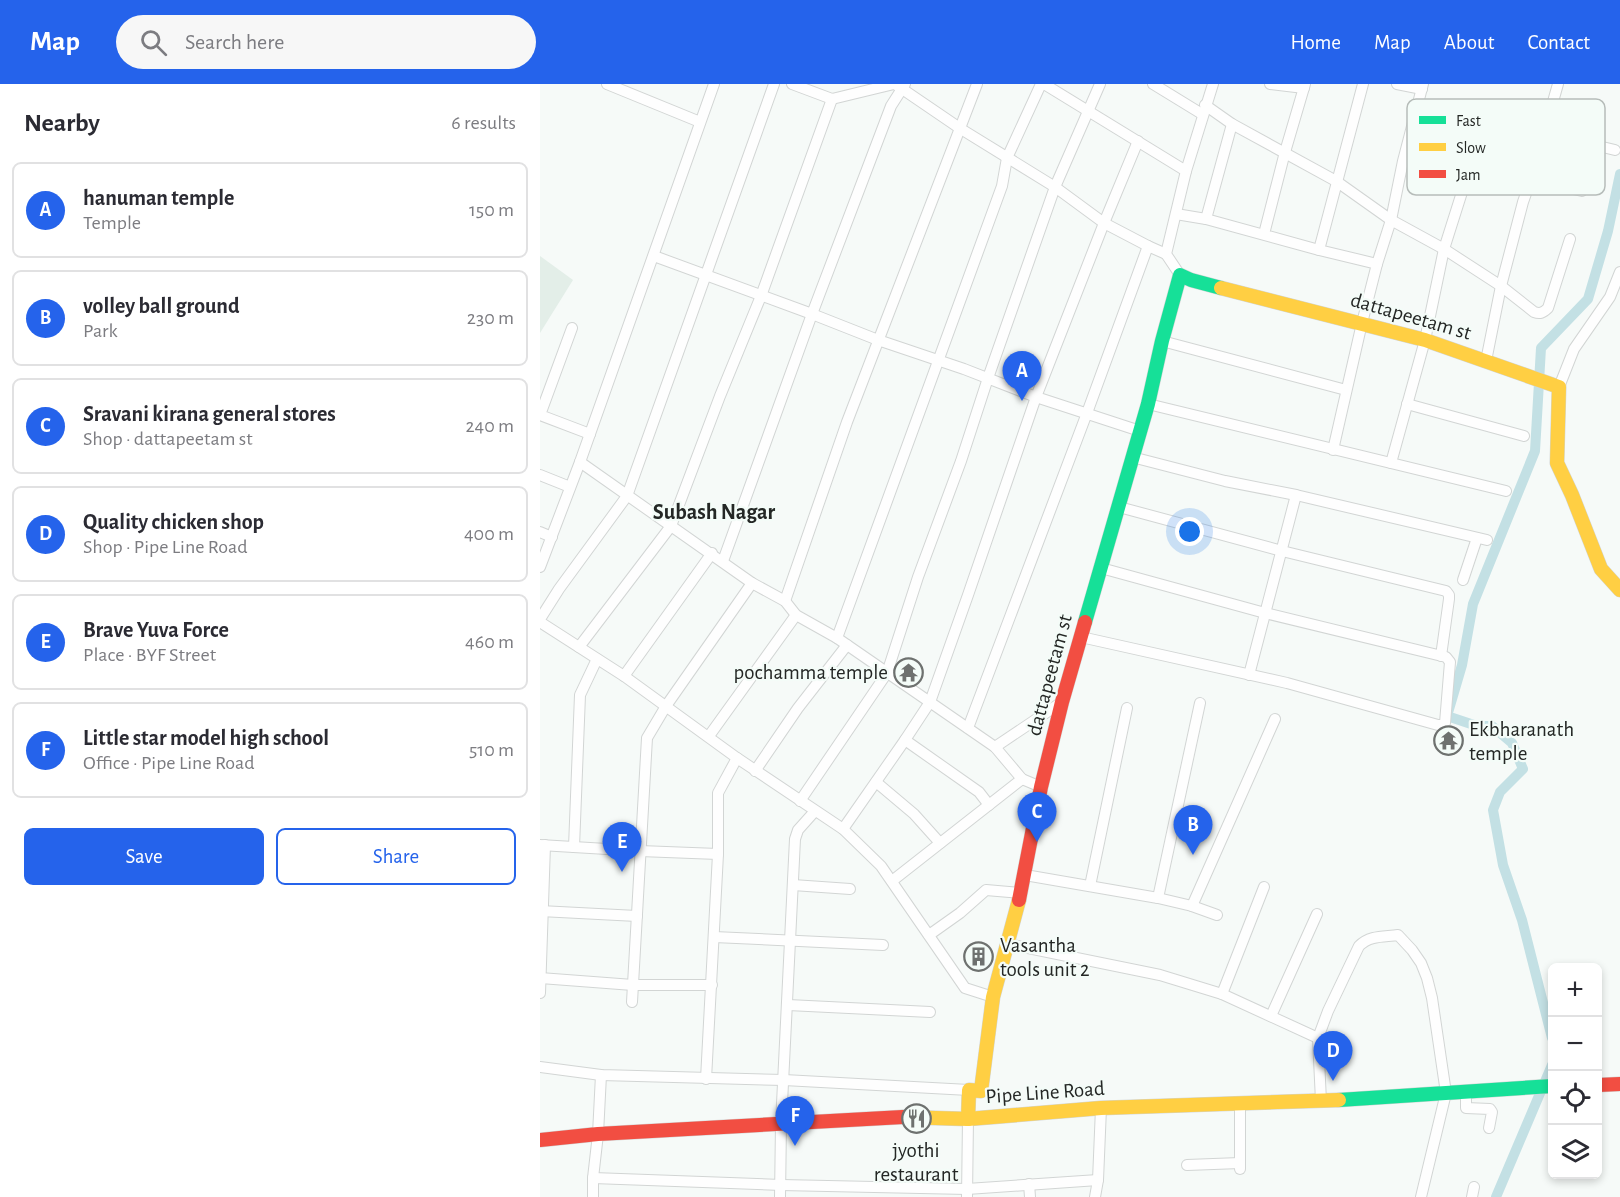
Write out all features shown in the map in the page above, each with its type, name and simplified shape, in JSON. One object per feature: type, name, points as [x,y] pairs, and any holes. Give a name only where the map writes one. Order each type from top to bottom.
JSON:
[{"type":"street","points":[[607,84],[700,122]]},
{"type":"street","points":[[540,567],[580,462],[714,84]]},
{"type":"street","points":[[774,84],[627,496],[559,589],[540,621],[624,676],[755,771],[843,829],[881,866],[966,988],[993,997]]},
{"type":"street","points":[[792,84],[832,99],[899,85],[961,129],[1055,187],[1104,223],[1166,254],[1180,275]]},
{"type":"street","points":[[785,601],[845,427],[977,84]]},
{"type":"street","points":[[755,771],[842,641],[906,448],[1002,186],[1007,158],[1042,84],[1186,171]]},
{"type":"street","points":[[800,801],[888,673],[918,577],[961,461],[987,378],[1055,187],[1100,84]]},
{"type":"street","points":[[1153,84],[1336,181],[1391,220],[1444,249],[1501,286],[1539,314],[1548,308],[1570,239]]},
{"type":"street","points":[[1166,254],[1186,171],[1213,84]]},
{"type":"street","points":[[1264,234],[1305,86],[1270,84]]},
{"type":"street","points":[[1319,250],[1363,84]]},
{"type":"street","points":[[1398,84],[1423,86]]},
{"type":"street","points":[[1554,99],[1558,84]]},
{"type":"street","points":[[723,561],[812,314],[899,85]]},
{"type":"street","points":[[579,647],[672,526],[720,396],[761,296],[832,99]]},
{"type":"street","points":[[1206,219],[1232,124]]},
{"type":"street","points":[[843,829],[930,702],[1036,397],[1138,141]]},
{"type":"street","points":[[1333,450],[1362,323],[1391,220],[1407,146]]},
{"type":"street","points":[[1605,147],[1616,150]]},
{"type":"street","points":[[1391,463],[1425,340],[1444,249],[1461,195]]},
{"type":"street","points":[[1486,361],[1501,286],[1525,195]]},
{"type":"street","points":[[1176,214],[1206,219],[1377,264]]},
{"type":"street","points":[[968,728],[1148,246]]},
{"type":"street","points":[[654,256],[1036,397],[1140,431]]},
{"type":"street","points":[[1620,272],[1610,297],[1574,349],[1554,386],[1557,463],[1601,569],[1620,590]]},
{"type":"street","name":"dattapeetam st","points":[[968,1119],[993,997],[1021,893],[1041,787],[1062,702],[1149,404],[1162,341],[1180,275],[1191,280],[1425,340],[1554,386]]},
{"type":"street","points":[[572,328],[540,415],[590,434]]},
{"type":"street","points":[[1162,341],[1346,390]]},
{"type":"street","points":[[1149,404],[1506,491]]},
{"type":"street","points":[[1407,404],[1524,436]]},
{"type":"street","points":[[1132,457],[1482,539],[1463,580]]},
{"type":"street","points":[[580,462],[752,583],[785,601],[796,615],[842,641],[995,747],[1022,779],[1041,787]]},
{"type":"street","points":[[540,475],[570,487]]},
{"type":"street","points":[[1249,675],[1296,495]]},
{"type":"street","points":[[1117,511],[1446,591],[1449,600],[1442,656]]},
{"type":"street","points":[[540,532],[552,537]]},
{"type":"street","points":[[624,676],[712,553]]},
{"type":"street","points":[[1081,637],[1287,683],[1442,725],[1445,723],[1450,662],[1442,656],[1265,613],[1101,568]]},
{"type":"street","points":[[632,1002],[646,738],[752,583]]},
{"type":"street","points":[[709,736],[796,615]]},
{"type":"street","points":[[574,847],[580,695],[597,659]]},
{"type":"street","points":[[995,747],[1062,702]]},
{"type":"street","points":[[1158,897],[1200,703]]},
{"type":"street","points":[[1090,886],[1127,708]]},
{"type":"street","points":[[1192,906],[1275,719]]},
{"type":"street","points":[[905,740],[979,792],[989,805]]},
{"type":"street","points":[[706,1079],[718,854],[718,793],[737,758]]},
{"type":"street","points":[[892,881],[1022,779]]},
{"type":"street","points":[[876,783],[914,814],[940,843]]},
{"type":"street","points":[[780,1197],[781,1124],[795,839],[798,830],[815,811]]},
{"type":"street","points":[[540,993],[543,845],[718,854]]},
{"type":"street","points":[[1025,875],[1158,897],[1217,915]]},
{"type":"street","points":[[793,885],[850,890]]},
{"type":"street","points":[[1222,993],[1264,887]]},
{"type":"street","points":[[929,935],[960,913],[986,890],[1021,893]]},
{"type":"street","points":[[541,911],[637,916]]},
{"type":"street","points":[[1271,1016],[1317,914]]},
{"type":"street","points":[[1321,1101],[1318,1038],[1328,1011],[1359,945],[1371,937],[1398,935],[1421,963],[1427,978],[1446,1093],[1421,1197]]},
{"type":"street","points":[[714,937],[883,945]]},
{"type":"street","points":[[1008,944],[1160,975],[1222,993],[1318,1038]]},
{"type":"street","points":[[540,978],[633,985],[712,986]]},
{"type":"street","points":[[788,1005],[930,1012]]},
{"type":"street","points":[[540,1067],[601,1075],[784,1080],[975,1090]]},
{"type":"street","points":[[593,1197],[601,1075]]},
{"type":"street","points":[[1602,1085],[1620,1084]]},
{"type":"street","name":"Pipe Line Road","points":[[540,1140],[598,1134],[899,1117],[968,1119],[1101,1108],[1321,1101],[1548,1086]]},
{"type":"street","points":[[1472,1091],[1479,1109],[1492,1112],[1489,1128]]},
{"type":"street","points":[[1186,1165],[1240,1166],[1240,1104]]},
{"type":"street","points":[[1095,1197],[1098,1180],[1101,1108]]},
{"type":"street","points":[[967,1193],[968,1119]]},
{"type":"street","points":[[593,1178],[967,1193],[1029,1184],[1098,1180]]},
{"type":"street","points":[[1029,1184],[1030,1197]]},
{"type":"shaded area","points":[[540,256],[573,280],[540,333]]},
{"type":"waterway","points":[[1548,1022],[1522,920],[1503,865],[1493,810],[1500,792],[1523,769],[1512,743],[1492,726],[1477,726],[1447,716],[1462,665],[1473,604],[1535,451],[1541,348],[1588,299],[1608,231],[1620,174]]},
{"type":"waterway","points":[[1496,1197],[1549,1071]]},
{"type":"traffic: fast","points":[[1085,622],[1148,404],[1180,275],[1221,288]]},
{"type":"traffic: fast","points":[[1339,1100],[1548,1086]]},
{"type":"traffic: slow","points":[[1221,288],[1425,340],[1559,387],[1557,463],[1601,569],[1620,590]]},
{"type":"traffic: slow","points":[[968,1119],[969,1090],[981,1091],[993,997],[1019,900]]},
{"type":"traffic: slow","points":[[903,1117],[968,1119],[1101,1108],[1339,1100]]},
{"type":"traffic: jam","points":[[1019,900],[1041,787],[1085,622]]},
{"type":"traffic: jam","points":[[1602,1085],[1620,1084]]},
{"type":"traffic: jam","points":[[540,1140],[598,1134],[903,1117]]},
{"type":"place","name":"hanuman temple","points":[[1022,401]]},
{"type":"place","name":"pochamma temple","points":[[909,672]]},
{"type":"place","name":"Ekbharanath temple","points":[[1448,741]]},
{"type":"place","name":"Sravani kirana general stores","points":[[1037,842]]},
{"type":"place","name":"volley ball ground","points":[[1193,855]]},
{"type":"place","name":"Brave Yuva Force","points":[[622,872]]},
{"type":"place","name":"Vasantha tools unit 2","points":[[979,957]]},
{"type":"place","name":"Quality chicken shop","points":[[1333,1081]]},
{"type":"place","name":"jyothi restaurant","points":[[916,1119]]},
{"type":"place","name":"Little star model high school","points":[[795,1146]]},
{"type":"district","name":"Subash Nagar","points":[[714,511]]}]
